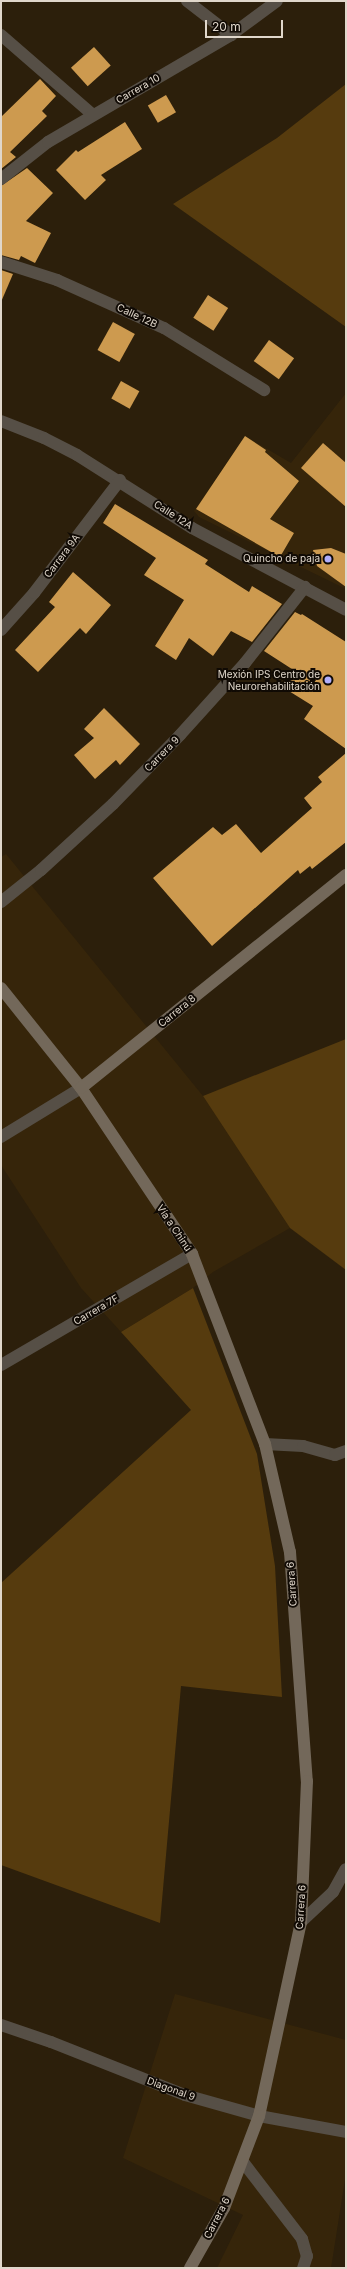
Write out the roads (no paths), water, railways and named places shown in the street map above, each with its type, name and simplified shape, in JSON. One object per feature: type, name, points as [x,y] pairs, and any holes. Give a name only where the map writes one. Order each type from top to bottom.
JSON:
[{"type":"main road","name":"Carrera 8","points":[[81,1088],[346,875]]},
{"type":"main road","name":"Vía a Chinú","points":[[1,988],[81,1088],[192,1254],[265,1444],[290,1552]]},
{"type":"main road","name":"Carrera 6","points":[[190,2268],[224,2208],[243,2162],[259,2116],[302,1922],[306,1781],[290,1552]]},
{"type":"street","points":[[187,1],[232,35]]},
{"type":"street","name":"Carrera 10","points":[[1,179],[48,142],[232,35],[277,1]]},
{"type":"street","points":[[1,35],[93,115]]},
{"type":"street","name":"Calle 12B","points":[[1,262],[57,280],[164,328],[264,390]]},
{"type":"street","name":"Calle 12A","points":[[1,421],[44,438],[120,480],[192,528],[346,610]]},
{"type":"street","name":"Carrera 9A","points":[[1,630],[34,593],[120,480]]},
{"type":"street","name":"Carrera 9","points":[[1,902],[42,870],[113,804],[180,735],[245,663],[305,587]]},
{"type":"street","name":"Carrera 8","points":[[1,1137],[81,1088]]},
{"type":"street","name":"Carrera 7F","points":[[1,1365],[192,1254]]},
{"type":"street","points":[[265,1444],[303,1446],[336,1455],[346,1451]]},
{"type":"street","points":[[302,1922],[333,1892],[346,1869]]},
{"type":"street","name":"Diagonal 9","points":[[1,2025],[51,2042],[185,2095],[259,2116],[346,2132]]},
{"type":"street","points":[[243,2162],[302,2239],[307,2256],[304,2268]]},
{"type":"place","name":"Quincho de paja","points":[[328,559]]},
{"type":"place","name":"Mexión IPS Centro de Neurorehabilitación","points":[[328,680]]}]
